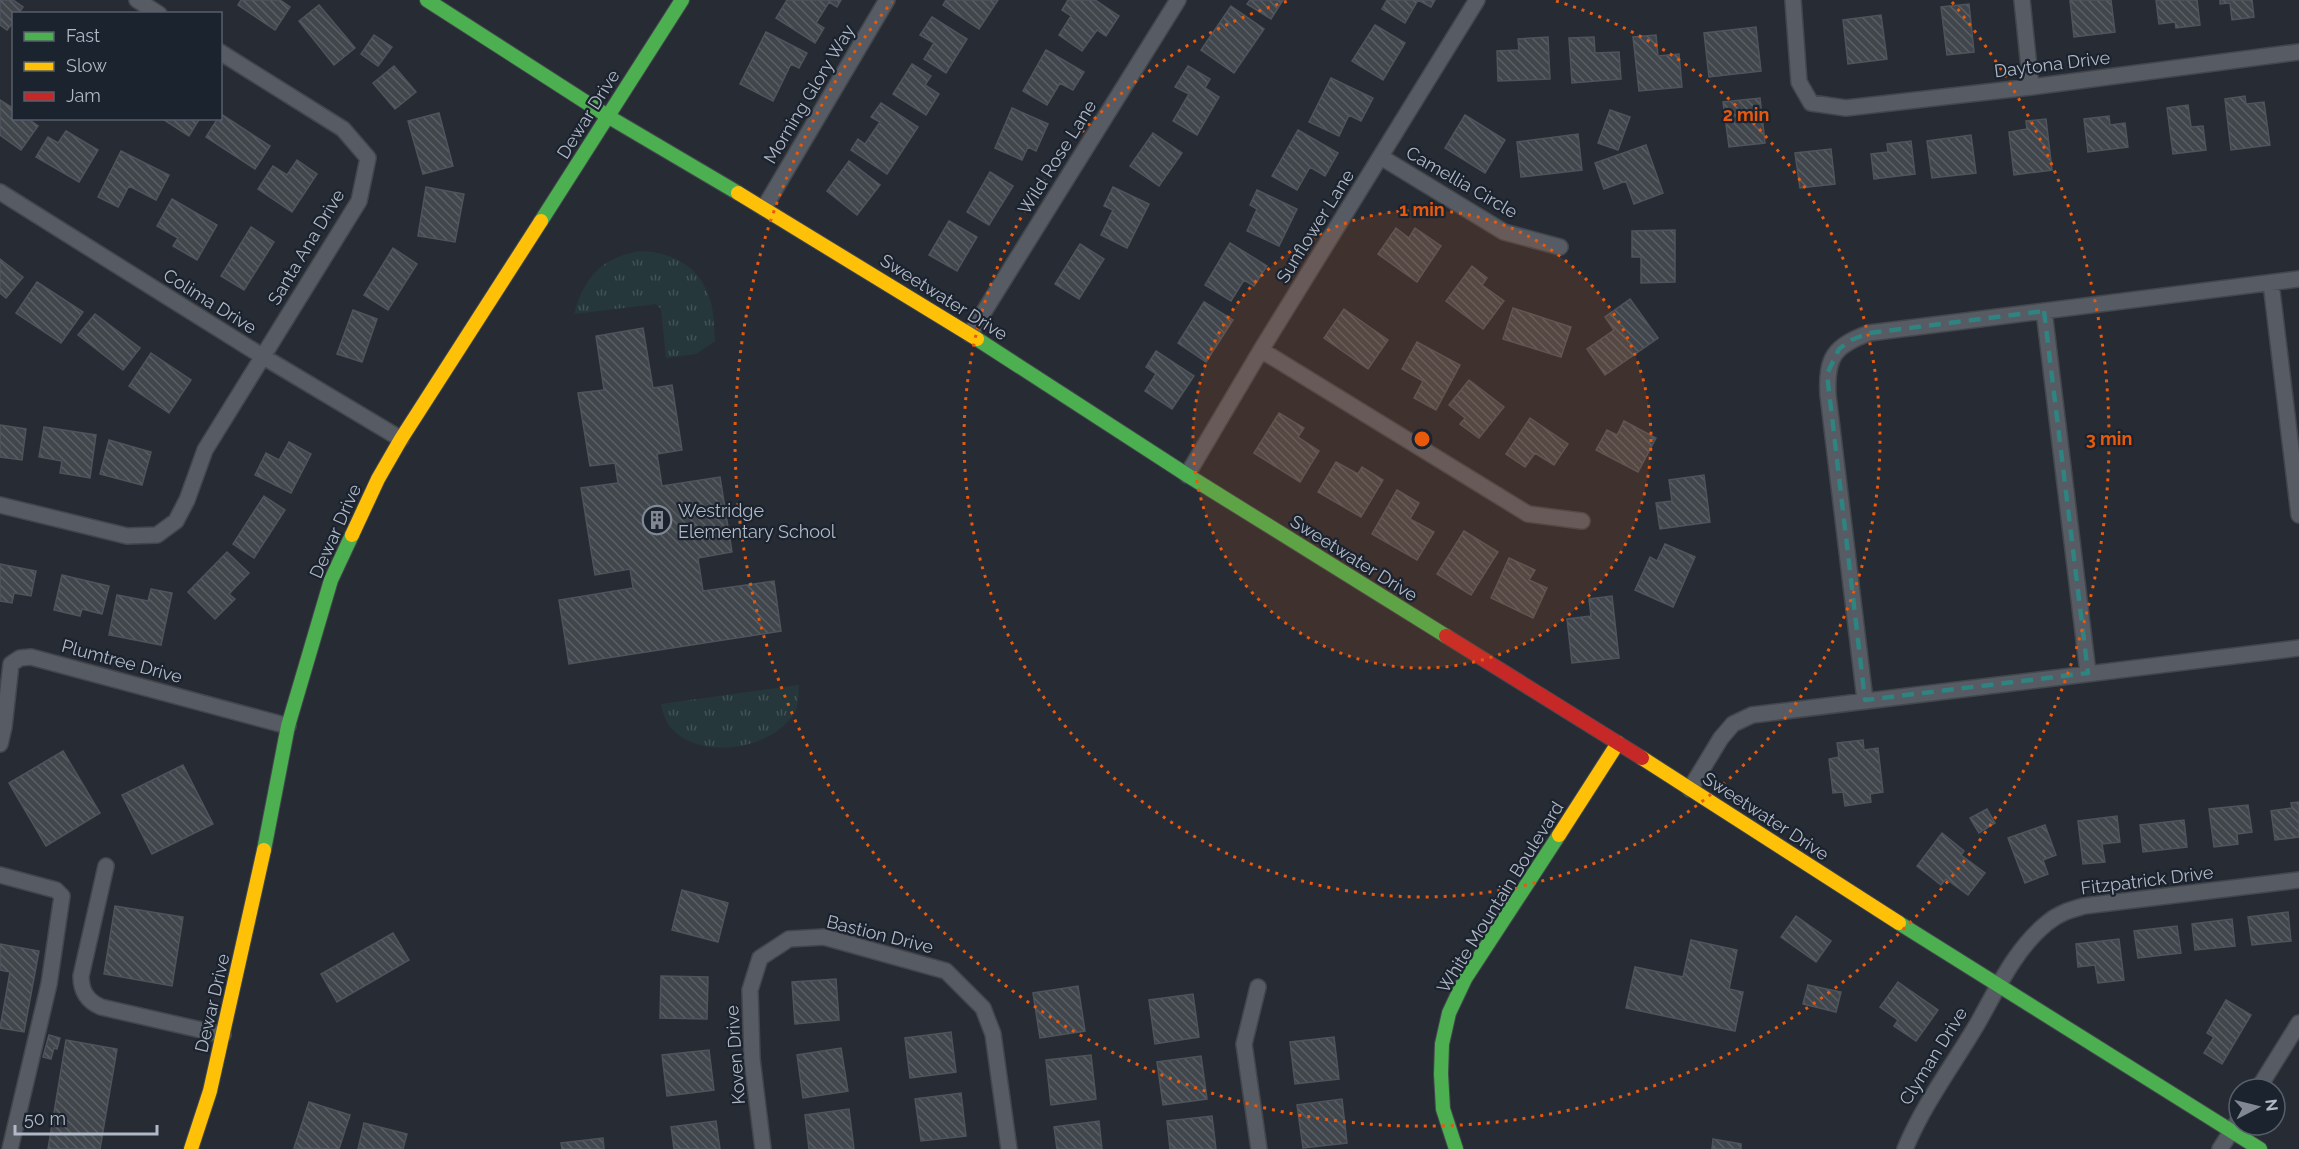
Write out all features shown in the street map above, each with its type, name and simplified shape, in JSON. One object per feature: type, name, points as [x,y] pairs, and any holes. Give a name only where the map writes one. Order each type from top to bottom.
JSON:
[{"type":"street","points":[[137,0],[156,12]]},
{"type":"street","name":"Sweetwater Drive","points":[[428,0],[609,117],[764,208],[970,334],[1187,475],[1618,743],[1998,986],[2227,1120]]},
{"type":"street","name":"Dewar Drive","points":[[191,1149],[210,1090],[258,884],[288,726],[331,580],[378,479],[401,439],[682,0]]},
{"type":"street","name":"Morning Glory Way","points":[[764,208],[887,0]]},
{"type":"street","name":"Wild Rose Lane","points":[[970,334],[1178,0]]},
{"type":"street","name":"Sunflower Lane","points":[[1187,475],[1261,350],[1477,0]]},
{"type":"street","name":"Daytona Drive","points":[[1793,0],[1799,82],[1811,103],[1846,108],[2031,87],[2299,52]]},
{"type":"street","points":[[2022,0],[2031,87]]},
{"type":"street","name":"Santa Ana Drive","points":[[0,505],[127,536],[157,535],[176,521],[187,500],[205,450],[359,201],[368,158],[343,129],[222,53]]},
{"type":"street","name":"Camellia Circle","points":[[1381,157],[1504,232],[1560,247]]},
{"type":"street","name":"Colima Drive","points":[[0,192],[262,356],[401,439]]},
{"type":"street","points":[[1865,700],[1828,395],[1827,374],[1830,362],[1839,349],[1869,333],[2299,279]]},
{"type":"street","points":[[2271,283],[2299,515]]},
{"type":"street","points":[[2044,311],[2088,673]]},
{"type":"street","points":[[1261,350],[1528,514],[1582,521]]},
{"type":"street","points":[[1690,789],[1721,738],[1733,724],[1752,715],[2299,648]]},
{"type":"street","name":"Plumtree Drive","points":[[2,726],[11,664],[20,658],[31,657],[288,726]]},
{"type":"street","points":[[0,744],[2,726]]},
{"type":"street","name":"White Mountain Boulevard","points":[[1456,1149],[1443,1109],[1441,1074],[1442,1044],[1449,1013],[1465,979],[1618,743]]},
{"type":"street","points":[[106,866],[81,976],[81,986],[85,995],[93,1004],[101,1007],[223,1035]]},
{"type":"street","points":[[0,875],[56,890],[62,896],[50,984],[10,1149]]},
{"type":"street","name":"Fitzpatrick Drive","points":[[1998,986],[2027,942],[2063,912],[2084,906],[2299,880]]},
{"type":"street","name":"Bastion Drive","points":[[789,939],[825,937],[946,971],[983,1008],[993,1034],[1010,1149]]},
{"type":"street","name":"Koven Drive","points":[[763,1149],[752,1059],[750,990],[760,958],[789,939]]},
{"type":"street","name":"Clyman Drive","points":[[1905,1149],[1916,1121],[1979,1021],[1998,986]]},
{"type":"street","points":[[1258,987],[1244,1044],[1259,1149]]},
{"type":"street","points":[[2265,1077],[2299,1023]]},
{"type":"street","name":"Sweetwater Drive","points":[[2248,1137],[2260,1149]]},
{"type":"highlighted area","points":[[2044,311],[2088,673],[1865,700],[1827,374],[1839,349],[1851,340],[1869,333]]},
{"type":"green space","points":[[640,251],[664,255],[685,264],[694,271],[707,291],[712,308],[715,341],[696,354],[666,358],[661,309],[656,304],[574,314],[583,289],[596,271],[615,258]]},
{"type":"green space","points":[[799,685],[795,712],[785,725],[755,742],[737,746],[701,745],[685,739],[670,727],[661,704]]},
{"type":"building","points":[[0,0],[13,0],[23,7],[19,12],[12,12],[12,24],[7,30],[0,25]]},
{"type":"building","points":[[241,0],[280,0],[290,7],[275,30],[238,5]]},
{"type":"building","points":[[787,0],[841,0],[837,7],[829,2],[816,23],[824,28],[815,43],[776,18]]},
{"type":"building","points":[[946,0],[998,0],[979,29],[943,5]]},
{"type":"building","points":[[1068,0],[1095,0],[1119,16],[1106,36],[1097,30],[1082,51],[1059,35],[1071,16],[1062,10]]},
{"type":"building","points":[[1250,0],[1283,0],[1271,19],[1247,4]]},
{"type":"building","points":[[1387,0],[1418,0],[1405,23],[1382,9]]},
{"type":"building","points":[[1418,0],[1435,0],[1431,7]]},
{"type":"building","points":[[2070,0],[2111,0],[2115,32],[2074,37]]},
{"type":"building","points":[[2156,0],[2197,0],[2200,25],[2176,28],[2175,22],[2159,24]]},
{"type":"building","points":[[2220,0],[2252,0],[2254,17],[2232,20],[2230,3],[2220,4]]},
{"type":"building","points":[[1969,4],[1974,52],[1947,55],[1941,7]]},
{"type":"building","points":[[319,5],[355,48],[334,65],[299,21]]},
{"type":"building","points":[[1231,6],[1264,29],[1234,73],[1201,50]]},
{"type":"building","points":[[1881,15],[1887,59],[1848,64],[1843,20]]},
{"type":"building","points":[[932,17],[967,39],[946,73],[924,59],[934,43],[920,35]]},
{"type":"building","points":[[1375,25],[1405,43],[1383,80],[1352,61]]},
{"type":"building","points":[[1756,27],[1761,71],[1709,77],[1704,33]]},
{"type":"building","points":[[766,32],[807,53],[799,68],[791,64],[773,101],[740,84]]},
{"type":"building","points":[[374,35],[392,47],[378,66],[361,54]]},
{"type":"building","points":[[1656,35],[1658,56],[1679,54],[1682,87],[1639,91],[1633,37]]},
{"type":"building","points":[[1548,37],[1550,79],[1498,81],[1497,51],[1519,50],[1518,39]]},
{"type":"building","points":[[1594,37],[1595,53],[1619,52],[1621,79],[1572,83],[1569,38]]},
{"type":"building","points":[[1046,50],[1084,72],[1073,90],[1060,83],[1047,105],[1023,91]]},
{"type":"building","points":[[912,64],[931,76],[925,85],[939,94],[926,115],[893,94]]},
{"type":"building","points":[[394,66],[416,92],[395,109],[373,83]]},
{"type":"building","points":[[1188,66],[1210,79],[1205,88],[1219,97],[1197,135],[1173,121],[1189,94],[1175,87]]},
{"type":"building","points":[[1331,78],[1373,98],[1361,121],[1349,115],[1339,136],[1309,122]]},
{"type":"building","points":[[2245,96],[2246,104],[2264,102],[2270,145],[2231,150],[2225,99]]},
{"type":"building","points":[[1760,98],[1765,143],[1729,147],[1723,102]]},
{"type":"building","points":[[0,100],[12,108],[12,120],[30,120],[38,126],[21,150],[0,135]]},
{"type":"building","points":[[881,103],[918,127],[887,174],[851,150],[858,139],[865,144],[880,122],[871,117]]},
{"type":"building","points":[[2188,105],[2191,127],[2203,126],[2206,150],[2173,154],[2167,108]]},
{"type":"building","points":[[1012,108],[1048,124],[1036,151],[1028,147],[1022,160],[995,148]]},
{"type":"building","points":[[1610,110],[1630,117],[1618,150],[1598,143]]},
{"type":"building","points":[[439,113],[453,166],[423,174],[408,121]]},
{"type":"building","points":[[222,115],[270,146],[255,169],[206,137],[217,120],[222,120]]},
{"type":"building","points":[[1465,115],[1505,140],[1485,173],[1445,148]]},
{"type":"building","points":[[2109,116],[2110,125],[2125,123],[2128,147],[2088,152],[2084,119]]},
{"type":"building","points":[[2046,119],[2052,170],[2014,175],[2009,132],[2027,129],[2026,121]]},
{"type":"building","points":[[164,120],[199,120],[189,136]]},
{"type":"building","points":[[1298,130],[1338,153],[1325,176],[1310,167],[1297,190],[1272,176]]},
{"type":"building","points":[[66,131],[98,150],[79,182],[36,157],[48,137],[58,143]]},
{"type":"building","points":[[1153,133],[1182,153],[1159,186],[1130,166]]},
{"type":"building","points":[[1578,134],[1582,170],[1521,177],[1517,142]]},
{"type":"building","points":[[1971,135],[1976,173],[1932,178],[1927,141]]},
{"type":"building","points":[[1911,141],[1915,174],[1874,179],[1871,154],[1888,152],[1887,144]]},
{"type":"building","points":[[1646,145],[1663,193],[1634,204],[1626,181],[1604,189],[1595,163]]},
{"type":"building","points":[[1831,149],[1835,184],[1800,188],[1795,153]]},
{"type":"building","points":[[121,151],[169,175],[156,200],[129,186],[118,207],[98,197]]},
{"type":"building","points":[[297,160],[317,174],[292,212],[258,189],[273,166],[287,175]]},
{"type":"building","points":[[849,161],[880,185],[857,215],[827,191]]},
{"type":"building","points":[[990,172],[1013,186],[989,225],[967,212]]},
{"type":"building","points":[[426,187],[464,194],[455,242],[418,236]]},
{"type":"building","points":[[1113,187],[1149,204],[1127,248],[1101,235],[1113,210],[1104,206]]},
{"type":"building","points":[[1257,190],[1297,209],[1279,246],[1247,231],[1257,209],[1250,205]]},
{"type":"building","points":[[172,199],[217,225],[197,260],[173,246],[178,238],[157,226]]},
{"type":"building","points":[[949,221],[977,237],[957,271],[929,255]]},
{"type":"building","points":[[251,227],[274,242],[244,290],[221,276]]},
{"type":"building","points":[[1396,228],[1409,238],[1415,228],[1441,246],[1417,282],[1378,254]]},
{"type":"building","points":[[1675,230],[1675,282],[1641,283],[1641,257],[1632,257],[1632,231]]},
{"type":"building","points":[[1230,243],[1267,266],[1254,286],[1244,280],[1231,301],[1205,285]]},
{"type":"building","points":[[1080,244],[1104,259],[1079,299],[1055,284]]},
{"type":"building","points":[[393,248],[417,264],[388,310],[364,295]]},
{"type":"building","points":[[0,259],[23,277],[6,298],[0,293]]},
{"type":"building","points":[[1472,266],[1487,278],[1482,285],[1504,301],[1483,329],[1446,301]]},
{"type":"building","points":[[37,282],[83,312],[61,343],[16,313]]},
{"type":"building","points":[[1630,299],[1658,338],[1605,375],[1587,349],[1614,330],[1605,317]]},
{"type":"building","points":[[1204,302],[1233,320],[1206,362],[1178,343]]},
{"type":"building","points":[[1513,308],[1571,327],[1561,357],[1503,339]]},
{"type":"building","points":[[1344,309],[1388,340],[1368,369],[1324,338]]},
{"type":"building","points":[[353,310],[377,319],[362,362],[337,354]]},
{"type":"building","points":[[95,314],[140,348],[123,370],[78,335]]},
{"type":"building","name":"Westridge Elementary School","points":[[643,328],[653,388],[672,385],[682,450],[657,454],[662,486],[720,477],[732,552],[698,558],[703,591],[774,581],[781,631],[569,664],[559,600],[633,588],[630,569],[595,575],[581,488],[618,483],[615,463],[590,466],[578,393],[604,390],[596,336]]},
{"type":"building","points":[[1417,342],[1460,365],[1436,410],[1414,398],[1423,381],[1402,369]]},
{"type":"building","points":[[1156,351],[1194,376],[1172,409],[1145,391],[1156,374],[1146,367]]},
{"type":"building","points":[[151,353],[191,380],[169,413],[129,386]]},
{"type":"building","points":[[1469,380],[1504,407],[1479,438],[1460,424],[1465,418],[1449,405]]},
{"type":"building","points":[[1279,413],[1304,428],[1298,437],[1319,451],[1300,482],[1254,453]]},
{"type":"building","points":[[1530,418],[1568,444],[1554,465],[1535,453],[1525,467],[1506,454]]},
{"type":"building","points":[[1624,421],[1656,438],[1638,472],[1596,450],[1607,430],[1617,435]]},
{"type":"building","points":[[0,425],[26,429],[22,460],[0,457]]},
{"type":"building","points":[[44,427],[96,435],[90,478],[60,473],[62,461],[39,457]]},
{"type":"building","points":[[109,440],[151,452],[142,485],[100,474]]},
{"type":"building","points":[[289,442],[311,454],[291,493],[255,475],[266,453],[279,460]]},
{"type":"building","points":[[1336,462],[1358,474],[1362,467],[1383,480],[1361,517],[1318,492]]},
{"type":"building","points":[[1704,475],[1710,522],[1660,529],[1656,503],[1672,501],[1669,480]]},
{"type":"building","points":[[1397,490],[1419,503],[1410,519],[1434,532],[1417,560],[1372,534]]},
{"type":"building","points":[[264,496],[285,510],[254,558],[233,544]]},
{"type":"building","points":[[1464,531],[1498,552],[1471,595],[1437,574]]},
{"type":"building","points":[[1665,544],[1695,557],[1673,607],[1635,590],[1650,557],[1657,561]]},
{"type":"building","points":[[227,552],[249,573],[229,594],[235,599],[215,619],[188,592]]},
{"type":"building","points":[[1509,558],[1535,570],[1529,580],[1547,588],[1533,618],[1491,598]]},
{"type":"building","points":[[0,564],[36,571],[31,596],[14,593],[12,603],[0,601]]},
{"type":"building","points":[[62,575],[109,586],[102,614],[82,609],[80,616],[54,610]]},
{"type":"building","points":[[151,589],[172,593],[161,645],[109,635],[117,595],[148,601]]},
{"type":"building","points":[[1612,596],[1619,658],[1572,663],[1567,619],[1591,616],[1589,599]]},
{"type":"building","points":[[1863,740],[1864,750],[1878,748],[1883,792],[1870,794],[1871,802],[1845,806],[1843,792],[1833,793],[1829,759],[1839,757],[1837,743]]},
{"type":"building","points":[[63,751],[100,813],[46,846],[9,783]]},
{"type":"building","points":[[183,765],[213,824],[152,854],[122,795]]},
{"type":"building","points":[[2299,802],[2299,837],[2275,840],[2271,811],[2292,808],[2291,803]]},
{"type":"building","points":[[2248,805],[2252,832],[2237,834],[2238,844],[2214,847],[2209,809]]},
{"type":"building","points":[[1987,809],[1995,823],[1979,833],[1970,818]]},
{"type":"building","points":[[2117,816],[2120,842],[2102,844],[2105,862],[2083,864],[2078,821]]},
{"type":"building","points":[[2184,820],[2187,847],[2143,852],[2140,825]]},
{"type":"building","points":[[2045,825],[2056,855],[2043,860],[2048,874],[2025,883],[2008,838]]},
{"type":"building","points":[[1942,833],[1964,851],[1961,855],[1985,873],[1968,895],[1946,879],[1941,885],[1917,866]]},
{"type":"building","points":[[682,890],[728,903],[718,942],[672,930]]},
{"type":"building","points":[[115,906],[183,917],[172,986],[104,974]]},
{"type":"building","points":[[2288,912],[2291,941],[2252,945],[2248,917]]},
{"type":"building","points":[[1796,916],[1831,941],[1816,962],[1781,937]]},
{"type":"building","points":[[2232,919],[2235,946],[2195,950],[2192,924]]},
{"type":"building","points":[[2177,926],[2181,953],[2138,958],[2134,931]]},
{"type":"building","points":[[393,933],[409,960],[337,1002],[321,974]]},
{"type":"building","points":[[2119,939],[2124,980],[2098,983],[2095,965],[2078,967],[2076,944]]},
{"type":"building","points":[[1691,940],[1737,950],[1729,989],[1743,992],[1735,1031],[1626,1008],[1635,967],[1683,977]]},
{"type":"building","points":[[0,944],[39,951],[24,1032],[0,1028],[10,972],[0,970]]},
{"type":"building","points":[[661,976],[708,977],[707,1019],[660,1018]]},
{"type":"building","points":[[836,979],[839,1020],[795,1024],[792,982]]},
{"type":"building","points":[[1898,982],[1938,1010],[1916,1041],[1894,1026],[1898,1020],[1880,1007]]},
{"type":"building","points":[[1808,985],[1841,992],[1836,1012],[1803,1004]]},
{"type":"building","points":[[1078,986],[1085,1031],[1040,1038],[1033,993]]},
{"type":"building","points":[[1193,994],[1199,1037],[1155,1044],[1149,1000]]},
{"type":"building","points":[[2226,1000],[2251,1015],[2222,1064],[2204,1053],[2214,1037],[2207,1033]]},
{"type":"building","points":[[951,1032],[956,1072],[910,1078],[905,1038]]},
{"type":"building","points":[[49,1035],[60,1038],[51,1059],[43,1057]]},
{"type":"building","points":[[1334,1037],[1339,1079],[1295,1084],[1290,1042]]},
{"type":"building","points":[[66,1040],[117,1049],[100,1149],[48,1149]]},
{"type":"building","points":[[841,1048],[848,1091],[803,1098],[797,1055]]},
{"type":"building","points":[[709,1050],[714,1090],[667,1096],[662,1055]]},
{"type":"building","points":[[1091,1055],[1096,1099],[1051,1105],[1046,1060]]},
{"type":"building","points":[[1201,1056],[1207,1099],[1163,1105],[1157,1062]]},
{"type":"building","points":[[961,1093],[966,1136],[921,1141],[915,1099]]},
{"type":"building","points":[[1342,1099],[1347,1143],[1303,1148],[1297,1105]]},
{"type":"building","points":[[309,1102],[350,1115],[339,1149],[294,1148]]},
{"type":"building","points":[[849,1109],[854,1149],[809,1149],[805,1115]]},
{"type":"building","points":[[1212,1116],[1216,1149],[1170,1149],[1167,1121]]},
{"type":"building","points":[[716,1121],[720,1149],[674,1149],[671,1127]]},
{"type":"building","points":[[1099,1121],[1102,1149],[1057,1149],[1054,1127]]},
{"type":"building","points":[[364,1123],[407,1134],[403,1149],[358,1149]]},
{"type":"building","points":[[603,1138],[604,1149],[562,1149],[561,1143]]},
{"type":"building","points":[[1713,1139],[1741,1144],[1741,1149],[1712,1149]]},
{"type":"traffic: fast","points":[[427,0],[609,117],[738,193]]},
{"type":"traffic: fast","points":[[541,221],[682,0]]},
{"type":"traffic: fast","points":[[977,339],[1187,475],[1446,636]]},
{"type":"traffic: fast","points":[[264,850],[288,726],[331,580],[352,535]]},
{"type":"traffic: fast","points":[[1456,1149],[1443,1109],[1441,1074],[1442,1044],[1449,1013],[1465,979],[1559,835]]},
{"type":"traffic: fast","points":[[1899,923],[2260,1149]]},
{"type":"traffic: slow","points":[[738,193],[977,339]]},
{"type":"traffic: slow","points":[[352,535],[378,479],[401,439],[541,221]]},
{"type":"traffic: slow","points":[[1559,835],[1618,743]]},
{"type":"traffic: slow","points":[[1642,758],[1899,923]]},
{"type":"traffic: slow","points":[[191,1149],[210,1091],[264,850]]},
{"type":"traffic: jam","points":[[1446,636],[1642,758]]},
{"type":"place","name":"Westridge Elementary School","points":[[657,520]]}]
